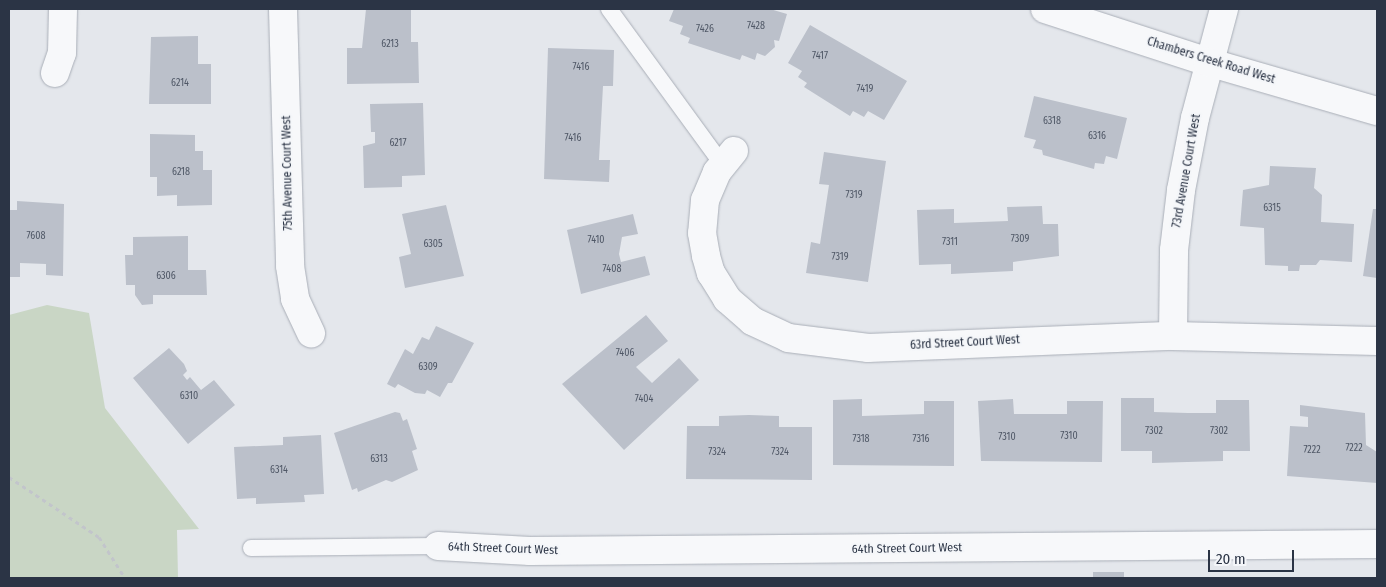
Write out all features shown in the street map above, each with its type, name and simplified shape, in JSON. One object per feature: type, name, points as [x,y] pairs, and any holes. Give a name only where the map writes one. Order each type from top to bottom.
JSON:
[{"type":"street","points":[[55,74],[62,53],[63,9]]},
{"type":"street","name":"75th Avenue Court West","points":[[283,9],[290,266],[295,299],[311,333]]},
{"type":"street","name":"Chambers Creek Road West","points":[[1045,9],[1208,62],[1377,111]]},
{"type":"street","name":"73rd Avenue Court West","points":[[1173,336],[1173,267],[1181,190],[1208,62],[1224,9]]},
{"type":"street","name":"63rd Street Court West","points":[[728,158],[705,200],[702,233],[711,273],[727,299],[769,331],[807,343],[868,348],[1173,336],[1377,341]]},
{"type":"street","name":"64th Street Court West","points":[[438,546],[550,551],[1377,544]]},
{"type":"lane","points":[[609,9],[728,158]]},
{"type":"lane","points":[[251,548],[438,546]]},
{"type":"path","points":[[9,477],[99,538],[125,578]]},
{"type":"green space","points":[[47,305],[89,313],[105,408],[199,529],[177,530],[178,578],[9,578],[9,315]]},
{"type":"building","points":[[366,9],[411,9],[411,42],[418,42],[419,83],[347,84],[347,48],[362,48]]},
{"type":"building","points":[[674,9],[770,9],[787,14],[779,41],[774,40],[775,47],[765,56],[757,53],[755,60],[742,55],[740,60],[688,43],[690,38],[680,34],[683,26],[669,21]]},
{"type":"building","points":[[810,25],[907,81],[884,120],[868,111],[864,117],[853,111],[850,116],[804,87],[807,83],[798,77],[802,71],[788,63]]},
{"type":"building","points":[[198,36],[198,64],[211,64],[211,104],[149,104],[151,37]]},
{"type":"building","points":[[548,48],[614,50],[613,86],[603,86],[599,160],[610,160],[609,182],[544,179]]},
{"type":"building","points":[[1034,96],[1127,118],[1117,159],[1106,156],[1104,164],[1095,163],[1094,169],[1043,155],[1042,150],[1033,148],[1036,140],[1024,137]]},
{"type":"building","points":[[423,103],[425,175],[402,176],[402,187],[364,188],[363,146],[375,143],[375,132],[371,132],[370,104]]},
{"type":"building","points":[[150,134],[195,135],[195,151],[203,151],[203,170],[212,170],[212,205],[177,206],[177,195],[157,196],[157,177],[150,177]]},
{"type":"building","points":[[824,152],[886,161],[868,282],[806,273],[811,242],[820,244],[829,185],[819,184]]},
{"type":"building","points":[[1270,166],[1316,168],[1314,188],[1322,195],[1321,222],[1354,224],[1352,262],[1320,260],[1316,265],[1300,265],[1299,271],[1288,271],[1288,266],[1265,265],[1264,228],[1240,226],[1243,190],[1269,185]]},
{"type":"building","points":[[17,201],[64,204],[63,276],[46,275],[46,264],[20,263],[20,277],[9,277],[9,210],[17,210]]},
{"type":"building","points":[[446,205],[464,276],[405,288],[399,257],[411,254],[402,214]]},
{"type":"building","points":[[1042,206],[1043,224],[1058,224],[1059,256],[1013,262],[1013,271],[951,274],[951,264],[919,265],[917,210],[954,209],[954,223],[1008,221],[1007,207]]},
{"type":"building","points":[[1373,209],[1377,209],[1377,278],[1363,276]]},
{"type":"building","points":[[633,214],[638,234],[622,237],[619,254],[621,262],[645,256],[650,275],[581,294],[567,230]]},
{"type":"building","points":[[188,236],[188,270],[206,270],[207,295],[153,295],[153,304],[142,305],[135,295],[135,285],[126,285],[125,255],[133,255],[133,237]]},
{"type":"building","points":[[646,315],[668,341],[636,367],[652,383],[679,358],[699,380],[624,450],[562,384]]},
{"type":"building","points":[[436,326],[474,343],[452,383],[448,383],[440,397],[427,390],[425,394],[415,393],[398,384],[395,388],[387,384],[405,349],[413,354],[422,337],[429,340]]},
{"type":"building","points":[[169,348],[184,364],[187,371],[183,375],[187,380],[190,377],[201,390],[214,380],[235,405],[188,444],[133,378]]},
{"type":"building","points":[[1121,398],[1154,398],[1154,412],[1188,413],[1216,413],[1216,400],[1249,400],[1250,451],[1223,451],[1223,461],[1152,463],[1152,451],[1121,451]]},
{"type":"building","points":[[862,399],[862,416],[924,414],[924,401],[954,401],[954,466],[833,465],[833,400]]},
{"type":"building","points":[[1013,399],[1014,414],[1067,414],[1067,401],[1103,401],[1102,462],[981,461],[978,401]]},
{"type":"building","points":[[1300,405],[1365,413],[1366,445],[1377,452],[1377,483],[1287,476],[1290,426],[1308,427],[1308,417],[1300,416]]},
{"type":"building","points":[[395,412],[400,413],[403,421],[407,419],[417,449],[412,451],[418,470],[392,482],[386,480],[358,492],[357,488],[352,490],[334,433]]},
{"type":"building","points":[[719,416],[779,416],[779,427],[812,427],[812,480],[686,479],[687,426],[719,426]]},
{"type":"building","points":[[321,435],[324,494],[304,495],[305,502],[256,504],[256,498],[237,499],[234,447],[283,445],[283,437]]},
{"type":"building","points":[[1093,572],[1124,572],[1124,578],[1093,578]]}]
